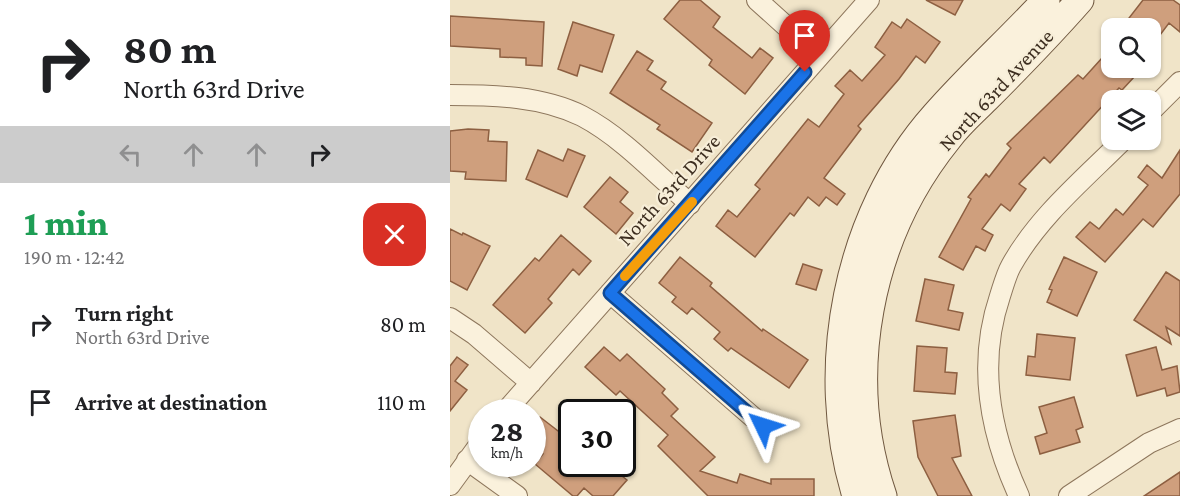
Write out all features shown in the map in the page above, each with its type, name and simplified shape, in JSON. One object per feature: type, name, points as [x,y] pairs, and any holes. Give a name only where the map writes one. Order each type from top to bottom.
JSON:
[{"type":"street","points":[[757,0],[819,56]]},
{"type":"street","name":"North 63rd Drive","points":[[517,399],[869,0]]},
{"type":"street","name":"North 63rd Avenue","points":[[856,496],[843,440],[839,359],[848,291],[863,241],[899,165],[928,123],[1046,0]]},
{"type":"street","name":"North 63rd Avenue","points":[[883,496],[867,427],[863,364],[871,303],[878,274],[895,228],[921,178],[948,138],[1080,0]]},
{"type":"street","points":[[1161,101],[1180,82]]},
{"type":"street","points":[[450,95],[523,99],[581,116],[608,132],[690,204]]},
{"type":"street","points":[[1019,496],[1005,466],[987,382],[990,326],[1010,267],[1048,214],[1113,150]]},
{"type":"street","points":[[610,293],[763,426]]},
{"type":"street","points":[[450,318],[474,334],[531,383]]},
{"type":"street","points":[[1069,496],[1149,443],[1180,429]]},
{"type":"street","points":[[450,485],[467,460],[517,496]]},
{"type":"building","points":[[680,0],[700,0],[720,17],[713,27],[752,58],[760,48],[773,58],[745,94],[709,65],[712,60],[664,19]]},
{"type":"building","points":[[926,0],[963,0],[955,15]]},
{"type":"building","points":[[1143,0],[1173,0],[1180,5],[1180,32],[1169,23],[1161,34],[1161,18],[1129,18]]},
{"type":"building","points":[[450,16],[544,22],[542,66],[526,65],[526,58],[500,57],[500,49],[450,46]]},
{"type":"building","points":[[907,19],[940,42],[925,63],[916,56],[858,126],[861,129],[824,178],[845,194],[837,205],[826,197],[819,206],[808,197],[794,216],[790,213],[755,257],[716,226],[728,210],[737,217],[760,189],[755,185],[808,119],[819,127],[844,94],[835,86],[850,70],[862,81],[885,55],[875,47],[892,22],[901,28]]},
{"type":"building","points":[[573,22],[614,35],[602,72],[580,65],[577,76],[558,69]]},
{"type":"building","points":[[637,51],[653,61],[647,70],[666,82],[661,89],[712,123],[692,152],[657,129],[660,125],[610,93]]},
{"type":"building","points":[[1101,59],[1101,78],[1133,78],[1122,90],[1119,88],[1101,90],[1101,108],[1050,163],[1044,157],[1019,184],[1026,189],[1010,211],[1001,204],[982,229],[993,235],[985,251],[976,246],[963,270],[939,257],[971,199],[968,197],[986,174],[989,177],[1011,148],[1007,144],[1078,75],[1083,79]]},
{"type":"building","points":[[489,130],[488,141],[507,142],[506,181],[465,179],[466,172],[450,171],[450,131]]},
{"type":"building","points":[[568,149],[585,156],[567,197],[526,179],[538,150],[563,161]]},
{"type":"building","points":[[1180,150],[1180,194],[1153,227],[1143,219],[1105,262],[1076,237],[1090,222],[1099,229],[1116,209],[1123,215],[1148,185],[1138,177],[1147,165],[1162,178]]},
{"type":"building","points":[[610,177],[628,192],[620,202],[633,213],[616,234],[584,207]]},
{"type":"building","points":[[450,229],[490,246],[467,290],[450,281]]},
{"type":"building","points":[[561,235],[591,261],[579,275],[573,269],[548,299],[552,303],[525,333],[493,305],[535,258],[539,261]]},
{"type":"building","points":[[680,257],[712,283],[710,286],[762,331],[763,329],[808,360],[789,388],[731,348],[728,351],[714,339],[720,332],[692,308],[687,314],[672,302],[676,297],[659,283]]},
{"type":"building","points":[[1064,257],[1097,272],[1077,316],[1047,302],[1052,290],[1049,289]]},
{"type":"building","points":[[803,264],[822,270],[816,290],[796,284]]},
{"type":"building","points":[[1166,272],[1180,281],[1180,336],[1166,327],[1171,344],[1134,320]]},
{"type":"building","points":[[925,279],[954,285],[948,310],[963,313],[959,330],[916,321]]},
{"type":"building","points":[[1037,334],[1075,338],[1070,380],[1026,375],[1028,356],[1035,357]]},
{"type":"building","points":[[917,346],[947,348],[945,372],[957,373],[955,394],[914,391]]},
{"type":"building","points":[[604,347],[620,361],[627,354],[665,389],[662,393],[678,409],[671,416],[715,457],[700,471],[737,483],[740,474],[771,484],[771,479],[814,479],[814,496],[708,496],[658,446],[668,435],[636,406],[636,399],[629,399],[620,391],[616,395],[585,367]]},
{"type":"building","points":[[1156,347],[1162,370],[1177,366],[1180,392],[1167,396],[1165,388],[1137,396],[1126,355]]},
{"type":"building","points":[[457,357],[468,365],[455,381],[467,390],[450,411],[450,366]]},
{"type":"building","points":[[1074,397],[1083,427],[1076,430],[1080,442],[1040,454],[1035,437],[1047,433],[1039,407]]},
{"type":"building","points":[[955,415],[961,456],[952,458],[972,496],[938,496],[918,457],[913,421]]},
{"type":"building","points":[[546,422],[558,431],[558,477],[623,477],[627,480],[613,496],[593,496],[584,488],[577,496],[573,496],[546,473]]},
{"type":"building","points":[[1180,472],[1180,496],[1144,496]]},
{"type":"slow traffic","points":[[625,276],[692,202]]},
{"type":"route","points":[[763,426],[610,293],[805,72]]}]
